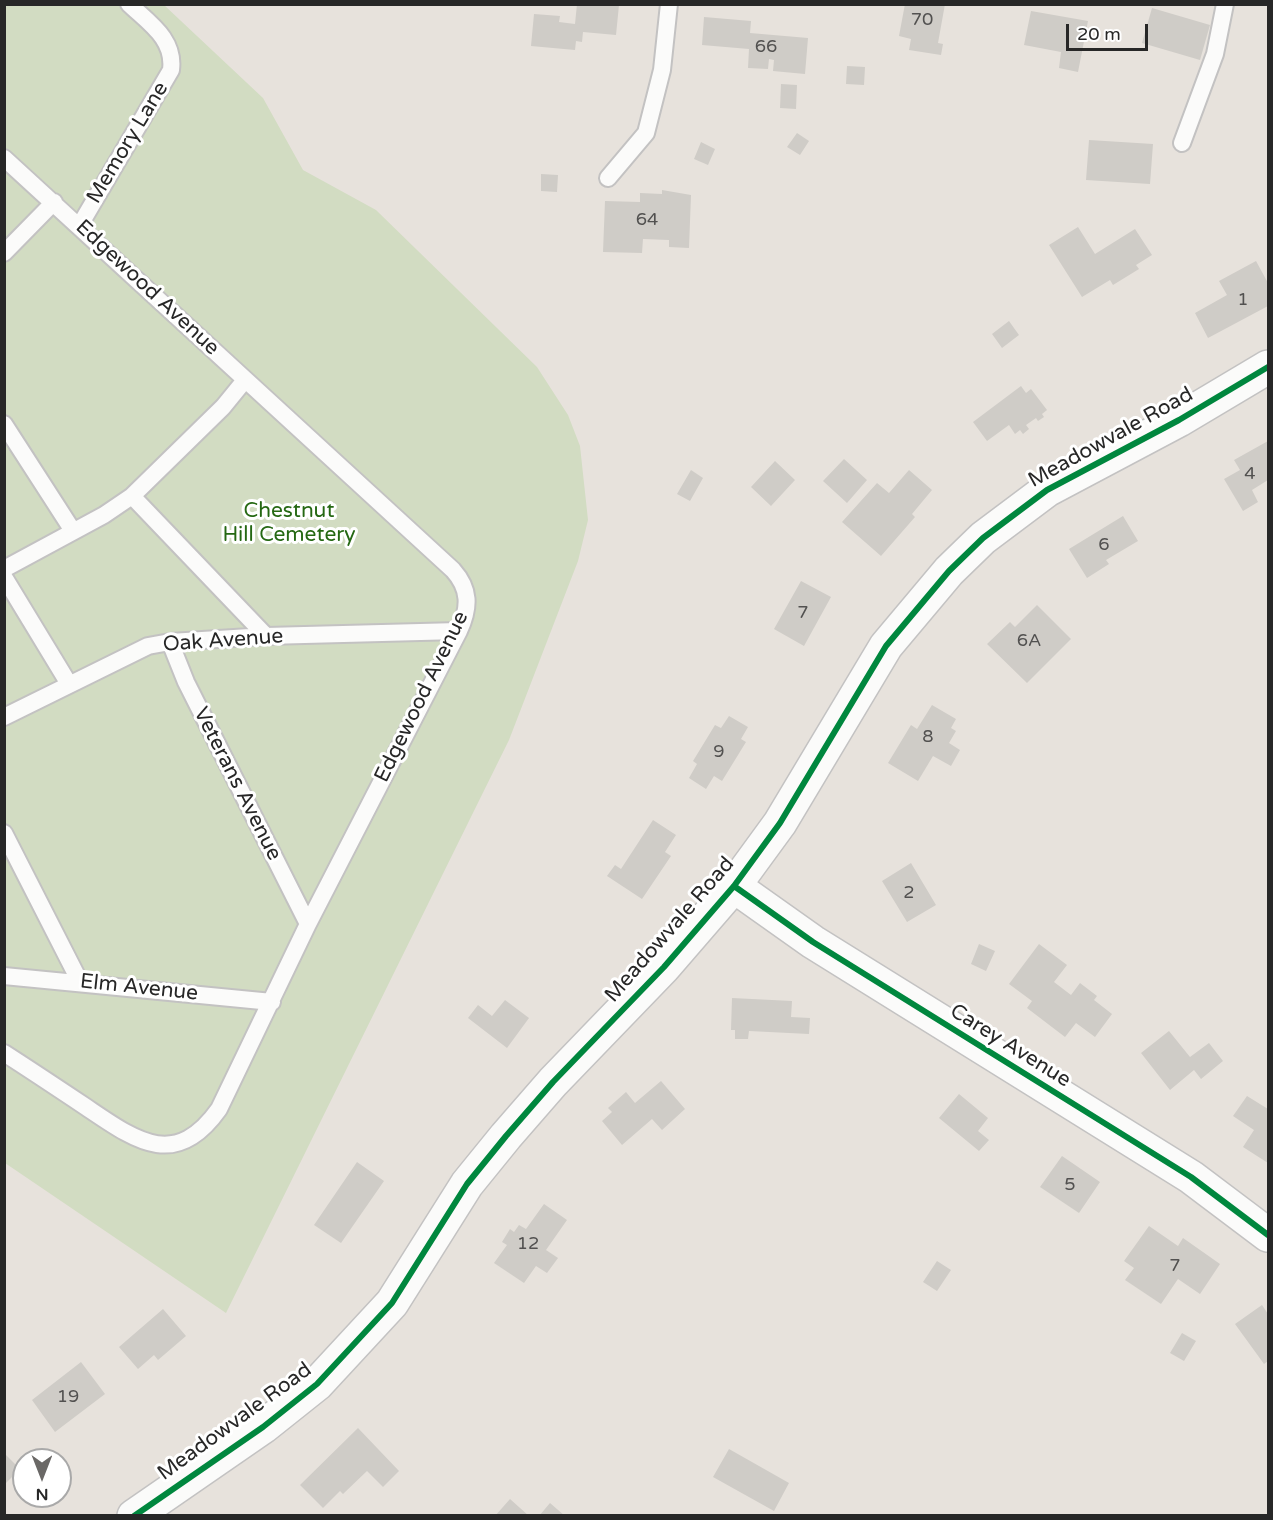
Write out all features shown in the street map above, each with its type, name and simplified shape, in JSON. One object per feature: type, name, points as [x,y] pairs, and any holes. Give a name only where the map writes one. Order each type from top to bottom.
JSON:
[{"type":"street","name":"Meadowvale Road","points":[[134,1515],[291,1406],[344,1358],[392,1303],[466,1184],[553,1082],[671,959],[734,886],[780,823],[886,646],[926,597],[974,546],[1047,490],[1179,420],[1269,367]]},
{"type":"street","name":"Carey Avenue","points":[[734,886],[813,942],[1191,1177],[1269,1235]]},
{"type":"lane","name":"Memory Lane","points":[[80,225],[171,69],[172,56],[164,37],[129,4]]},
{"type":"lane","points":[[608,178],[646,133],[662,70],[669,4]]},
{"type":"lane","points":[[1182,143],[1215,54],[1225,4]]},
{"type":"lane","name":"Edgewood Avenue","points":[[4,158],[80,225],[459,577],[465,585],[468,604],[459,630],[308,924],[219,1109],[199,1133],[170,1144],[147,1143],[129,1136],[4,1053]]},
{"type":"lane","points":[[4,253],[54,202]]},
{"type":"lane","points":[[4,569],[132,496],[215,416],[245,380]]},
{"type":"lane","points":[[4,424],[73,531]]},
{"type":"lane","points":[[132,496],[266,636]]},
{"type":"lane","points":[[4,577],[69,684]]},
{"type":"lane","name":"Oak Avenue","points":[[4,717],[148,646],[171,642],[266,636],[459,630]]},
{"type":"lane","name":"Veterans Avenue","points":[[171,642],[186,682],[308,924]]},
{"type":"lane","points":[[4,833],[80,982]]},
{"type":"lane","name":"Elm Avenue","points":[[4,976],[272,1002]]},
{"type":"green space","name":"Chestnut Hill Cemetery","points":[[4,5],[164,5],[263,98],[303,170],[376,210],[537,367],[568,415],[580,446],[588,520],[578,561],[509,740],[226,1313],[5,1163]]},
{"type":"building","points":[[577,4],[619,5],[616,35],[583,32],[582,42],[576,41],[575,50],[531,46],[534,14],[560,16],[559,22],[575,24]]},
{"type":"building","points":[[905,4],[945,4],[938,43],[943,44],[941,55],[909,50],[911,39],[899,36]]},
{"type":"building","points":[[1152,8],[1210,25],[1200,60],[1142,43]]},
{"type":"building","points":[[1031,11],[1088,21],[1078,72],[1059,68],[1061,52],[1024,45]]},
{"type":"building","points":[[704,17],[751,21],[750,33],[808,38],[805,74],[773,71],[774,60],[769,59],[768,69],[748,68],[749,49],[702,45]]},
{"type":"building","points":[[847,66],[865,67],[864,85],[846,84]]},
{"type":"building","points":[[781,84],[797,85],[796,109],[780,108]]},
{"type":"building","points":[[797,133],[809,141],[800,155],[787,147]]},
{"type":"building","points":[[1089,140],[1153,144],[1150,184],[1086,180]]},
{"type":"building","points":[[701,142],[715,149],[708,165],[694,159]]},
{"type":"building","points":[[541,174],[558,175],[557,192],[541,191]]},
{"type":"building","points":[[662,190],[691,195],[689,248],[669,247],[669,240],[643,239],[642,253],[603,252],[605,201],[640,202],[640,193],[662,194]]},
{"type":"building","points":[[1078,227],[1095,254],[1135,229],[1152,255],[1136,265],[1139,269],[1113,285],[1110,280],[1082,297],[1049,245]]},
{"type":"building","points":[[1256,261],[1268,283],[1268,306],[1208,338],[1195,313],[1227,295],[1219,281]]},
{"type":"building","points":[[1009,321],[1019,335],[1002,348],[992,334]]},
{"type":"building","points":[[1021,386],[1026,393],[1031,389],[1047,410],[1042,414],[1044,417],[1038,421],[1036,418],[1026,425],[1029,429],[1023,434],[1020,430],[1015,434],[1009,425],[987,441],[973,422]]},
{"type":"building","points":[[1268,441],[1268,480],[1252,490],[1258,502],[1243,511],[1224,479],[1240,470],[1234,460]]},
{"type":"building","points":[[844,459],[867,480],[847,503],[823,481]]},
{"type":"building","points":[[775,461],[795,480],[771,506],[751,487]]},
{"type":"building","points":[[691,470],[703,478],[690,501],[677,494]]},
{"type":"building","points":[[909,470],[932,490],[912,514],[915,517],[881,556],[842,522],[877,483],[889,493]]},
{"type":"building","points":[[1123,516],[1138,541],[1106,560],[1109,564],[1087,578],[1069,549]]},
{"type":"building","points":[[801,581],[831,597],[804,646],[774,629]]},
{"type":"building","points":[[1037,605],[1071,639],[1027,683],[987,644],[1010,622],[1015,627]]},
{"type":"building","points":[[932,705],[956,719],[951,728],[956,731],[949,743],[960,750],[951,766],[933,756],[918,781],[888,763],[911,725],[917,729]]},
{"type":"building","points":[[729,716],[748,727],[741,739],[746,742],[722,781],[714,776],[706,789],[689,778],[697,764],[693,761],[715,725],[721,728]]},
{"type":"building","points":[[653,820],[676,835],[665,852],[671,856],[642,899],[607,876],[615,865],[621,869]]},
{"type":"building","points":[[911,863],[936,905],[907,922],[882,881]]},
{"type":"building","points":[[979,944],[995,951],[986,971],[971,964]]},
{"type":"building","points":[[1039,944],[1067,965],[1054,982],[1071,995],[1080,983],[1097,996],[1094,1000],[1112,1014],[1095,1037],[1076,1023],[1065,1037],[1027,1008],[1032,1001],[1009,984]]},
{"type":"building","points":[[732,998],[792,1001],[791,1017],[810,1018],[809,1034],[749,1031],[748,1039],[735,1039],[735,1030],[731,1030]]},
{"type":"building","points":[[505,1000],[529,1018],[507,1048],[468,1018],[478,1005],[492,1016]]},
{"type":"building","points":[[1169,1031],[1190,1057],[1209,1043],[1223,1061],[1201,1079],[1194,1070],[1170,1090],[1141,1053]]},
{"type":"building","points":[[661,1081],[685,1109],[662,1130],[652,1119],[622,1145],[602,1121],[612,1112],[608,1108],[626,1092],[635,1103]]},
{"type":"building","points":[[959,1094],[988,1118],[978,1131],[989,1140],[979,1151],[939,1118]]},
{"type":"building","points":[[1247,1096],[1268,1109],[1268,1163],[1243,1147],[1254,1130],[1233,1116]]},
{"type":"building","points":[[1062,1156],[1100,1182],[1079,1213],[1040,1187]]},
{"type":"building","points":[[357,1162],[384,1181],[341,1243],[314,1225]]},
{"type":"building","points":[[544,1204],[567,1220],[546,1250],[558,1258],[547,1273],[536,1266],[524,1283],[494,1263],[507,1245],[502,1242],[510,1229],[514,1232],[519,1225],[526,1229]]},
{"type":"building","points":[[1149,1226],[1178,1246],[1183,1238],[1220,1264],[1200,1294],[1178,1279],[1161,1304],[1125,1280],[1134,1268],[1124,1261]]},
{"type":"building","points":[[937,1261],[951,1270],[937,1291],[923,1282]]},
{"type":"building","points":[[1262,1305],[1268,1314],[1268,1361],[1264,1364],[1235,1324]]},
{"type":"building","points":[[163,1309],[186,1336],[158,1360],[154,1355],[138,1369],[119,1347]]},
{"type":"building","points":[[1182,1333],[1196,1341],[1184,1361],[1170,1353]]},
{"type":"building","points":[[81,1362],[105,1394],[55,1432],[32,1400]]},
{"type":"building","points":[[358,1428],[399,1471],[383,1487],[367,1471],[343,1494],[340,1491],[323,1508],[300,1485]]},
{"type":"building","points":[[729,1449],[789,1483],[774,1511],[713,1477]]},
{"type":"building","points":[[4,1453],[12,1461],[12,1477],[4,1485]]},
{"type":"building","points":[[510,1499],[529,1516],[495,1516]]},
{"type":"building","points":[[550,1503],[565,1516],[539,1516]]},
{"type":"cycle path","points":[[134,1516],[263,1427],[317,1384],[392,1303],[467,1184],[506,1136],[553,1082],[664,967],[734,886],[780,823],[886,646],[949,571],[983,538],[1047,490],[1179,420],[1268,367]]},
{"type":"cycle path","points":[[734,886],[813,942],[1191,1177],[1268,1235]]}]
